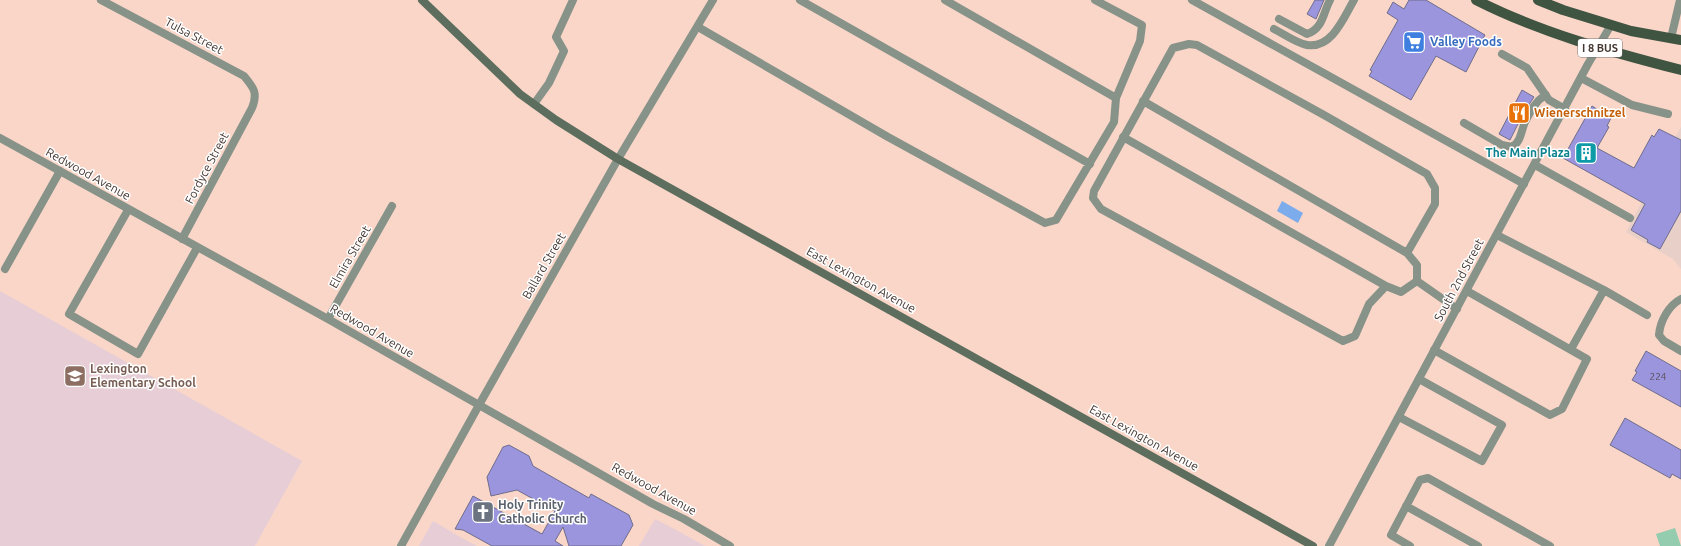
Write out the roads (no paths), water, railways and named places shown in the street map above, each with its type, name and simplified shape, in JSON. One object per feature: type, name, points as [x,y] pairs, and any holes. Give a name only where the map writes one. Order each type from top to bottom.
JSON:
[{"type":"main road","name":"I 8 BUS","points":[[1476,0],[1502,13],[1598,48],[1681,70]]},
{"type":"main road","name":"I 8 BUS","points":[[1538,0],[1563,10],[1631,31],[1681,40]]},
{"type":"street","name":"Tulsa Street","points":[[101,0],[244,76],[254,88],[256,99],[252,108]]},
{"type":"street","name":"East Lexington Avenue","points":[[422,0],[520,94],[556,120],[618,159],[1313,546]]},
{"type":"street","points":[[534,104],[549,83],[564,51],[556,37],[573,0]]},
{"type":"street","name":"Ballard Street","points":[[401,546],[618,159],[713,0]]},
{"type":"street","points":[[800,0],[1090,164]]},
{"type":"street","points":[[945,0],[1116,98]]},
{"type":"street","points":[[698,26],[888,137],[1045,223],[1056,220],[1114,122],[1116,98],[1140,41],[1142,25],[1096,0]]},
{"type":"street","points":[[1192,0],[1524,184]]},
{"type":"street","points":[[1279,19],[1307,34],[1312,32],[1321,24],[1330,0]]},
{"type":"street","points":[[1274,29],[1299,43],[1309,45],[1319,44],[1333,34],[1354,0]]},
{"type":"street","points":[[1671,38],[1680,0]]},
{"type":"street","name":"South 2nd Street","points":[[1329,546],[1611,25]]},
{"type":"street","points":[[1386,286],[1369,304],[1355,336],[1343,341],[1101,209],[1093,198],[1094,191],[1173,48],[1189,44],[1197,45],[1427,174],[1435,188],[1435,204],[1407,253]]},
{"type":"street","points":[[1502,54],[1527,68],[1549,100],[1565,109]]},
{"type":"street","points":[[1581,78],[1632,105],[1668,114]]},
{"type":"street","points":[[1464,123],[1502,145],[1512,147],[1519,141],[1525,123],[1539,99],[1546,94]]},
{"type":"street","points":[[1143,101],[1407,253],[1417,265],[1417,282]]},
{"type":"street","name":"Fordyce Street","points":[[182,239],[252,108]]},
{"type":"street","points":[[1123,137],[1386,286],[1401,292],[1417,282]]},
{"type":"street","name":"Redwood Avenue","points":[[0,138],[328,319],[730,546]]},
{"type":"street","points":[[1534,165],[1551,173],[1630,218]]},
{"type":"street","points":[[5,269],[60,171]]},
{"type":"street","name":"Elmira Street","points":[[328,319],[392,206]]},
{"type":"street","points":[[128,210],[69,314],[138,354],[197,248]]},
{"type":"street","points":[[1497,235],[1604,290],[1647,315]]},
{"type":"street","points":[[1417,282],[1457,309]]},
{"type":"street","points":[[1571,349],[1604,290]]},
{"type":"street","points":[[1434,350],[1550,415],[1562,409],[1587,358],[1467,291]]},
{"type":"street","points":[[1681,300],[1673,303],[1659,326],[1659,335],[1664,341],[1681,351]]},
{"type":"street","points":[[1399,417],[1482,461],[1502,424],[1419,379]]},
{"type":"street","points":[[1410,546],[1391,535],[1420,480],[1428,478],[1550,546]]},
{"type":"street","points":[[1406,506],[1478,546]]},
{"type":"water","points":[[1282,201],[1303,213],[1298,223],[1277,211]]},
{"type":"place","name":"Valley Foods","points":[[1414,42]]},
{"type":"place","name":"Wienerschnitzel","points":[[1519,113]]},
{"type":"place","name":"The Main Plaza","points":[[1586,153]]},
{"type":"place","name":"Lexington Elementary School","points":[[75,376]]},
{"type":"place","name":"Holy Trinity Catholic Church","points":[[483,512]]}]
